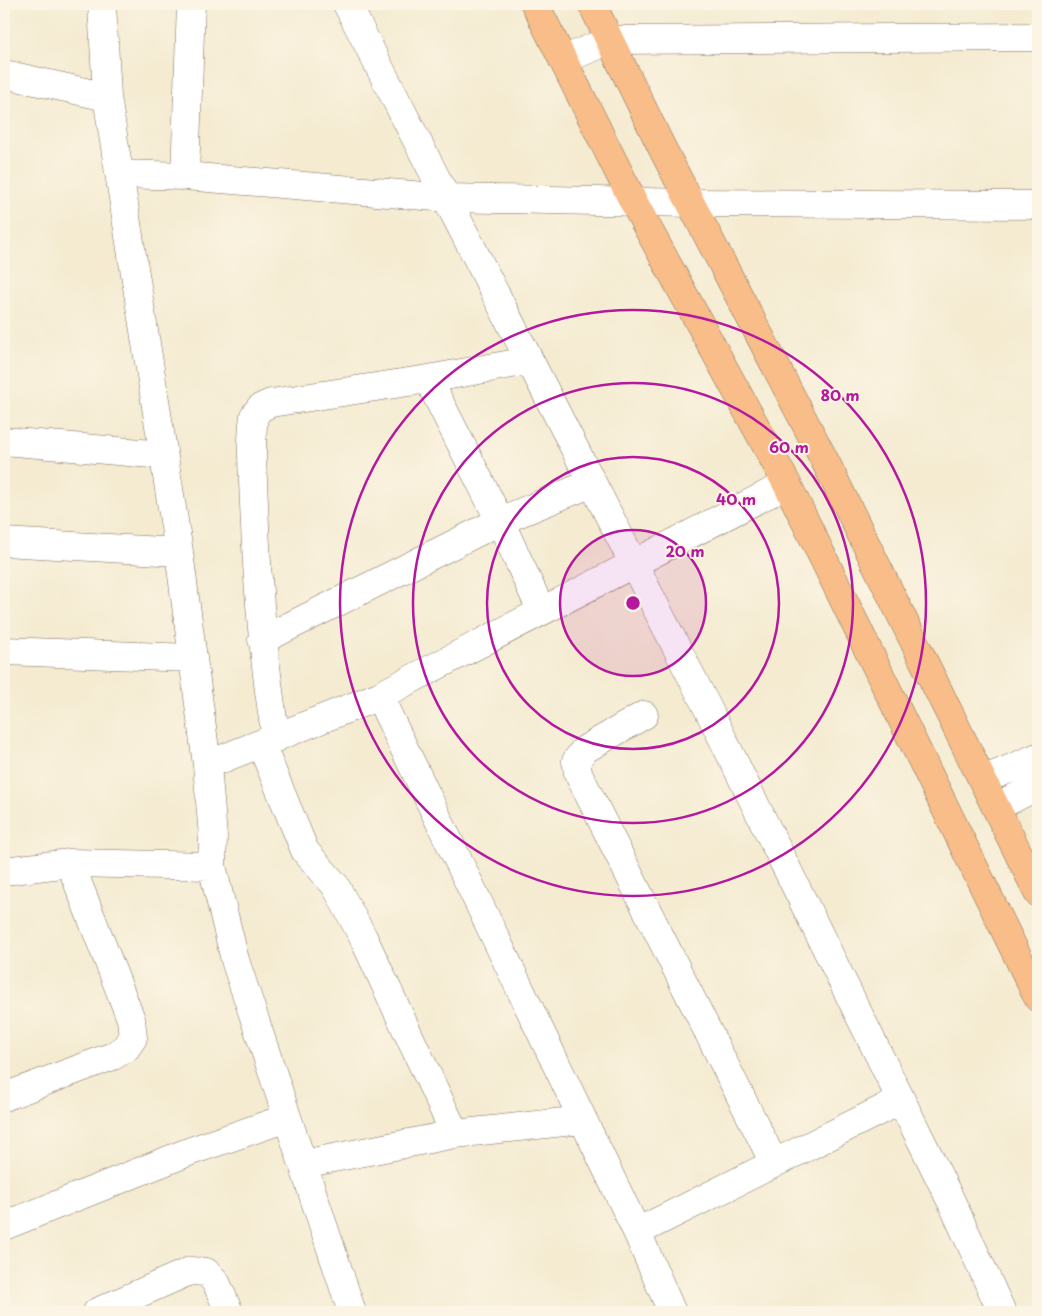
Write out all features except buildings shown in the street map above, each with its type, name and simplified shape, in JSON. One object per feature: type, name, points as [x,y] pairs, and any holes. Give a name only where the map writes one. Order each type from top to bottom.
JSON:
[{"type":"main road","points":[[535,4],[634,201],[787,484],[1038,998]]},
{"type":"main road","points":[[592,4],[663,150],[827,465],[1037,887]]},
{"type":"street","points":[[102,4],[107,97],[121,174],[179,552],[207,765],[213,837],[212,866],[235,960],[352,1312]]},
{"type":"street","points":[[185,176],[192,4]]},
{"type":"street","points":[[347,4],[448,198],[528,361],[706,705],[901,1100],[1002,1312]]},
{"type":"street","points":[[563,60],[610,40],[1038,37]]},
{"type":"street","points":[[4,74],[107,97]]},
{"type":"street","points":[[121,174],[185,176],[448,198],[692,203],[1038,205]]},
{"type":"street","points":[[455,1134],[363,937],[335,885],[305,851],[268,741],[256,545],[254,416],[260,408],[271,403],[428,379],[528,361]]},
{"type":"street","points":[[428,379],[500,521],[541,610]]},
{"type":"street","points":[[4,441],[163,455]]},
{"type":"street","points":[[262,640],[500,521],[592,483]]},
{"type":"street","points":[[207,765],[379,696],[541,610],[787,484]]},
{"type":"street","points":[[4,542],[179,552]]},
{"type":"street","points":[[4,651],[192,658]]},
{"type":"street","points":[[379,696],[637,1232],[672,1312]]},
{"type":"street","points":[[644,715],[584,750],[576,762],[578,774],[774,1163]]},
{"type":"street","points":[[983,780],[1038,757]]},
{"type":"street","points":[[996,807],[1038,786]]},
{"type":"street","points":[[4,871],[70,863],[212,866]]},
{"type":"street","points":[[4,1097],[113,1056],[126,1048],[133,1038],[131,1019],[70,863]]},
{"type":"street","points":[[637,1232],[901,1100]]},
{"type":"street","points":[[4,1226],[191,1151],[287,1118]]},
{"type":"street","points":[[303,1164],[455,1134],[582,1120]]},
{"type":"street","points":[[97,1312],[190,1271],[206,1272],[216,1282],[229,1312]]}]
